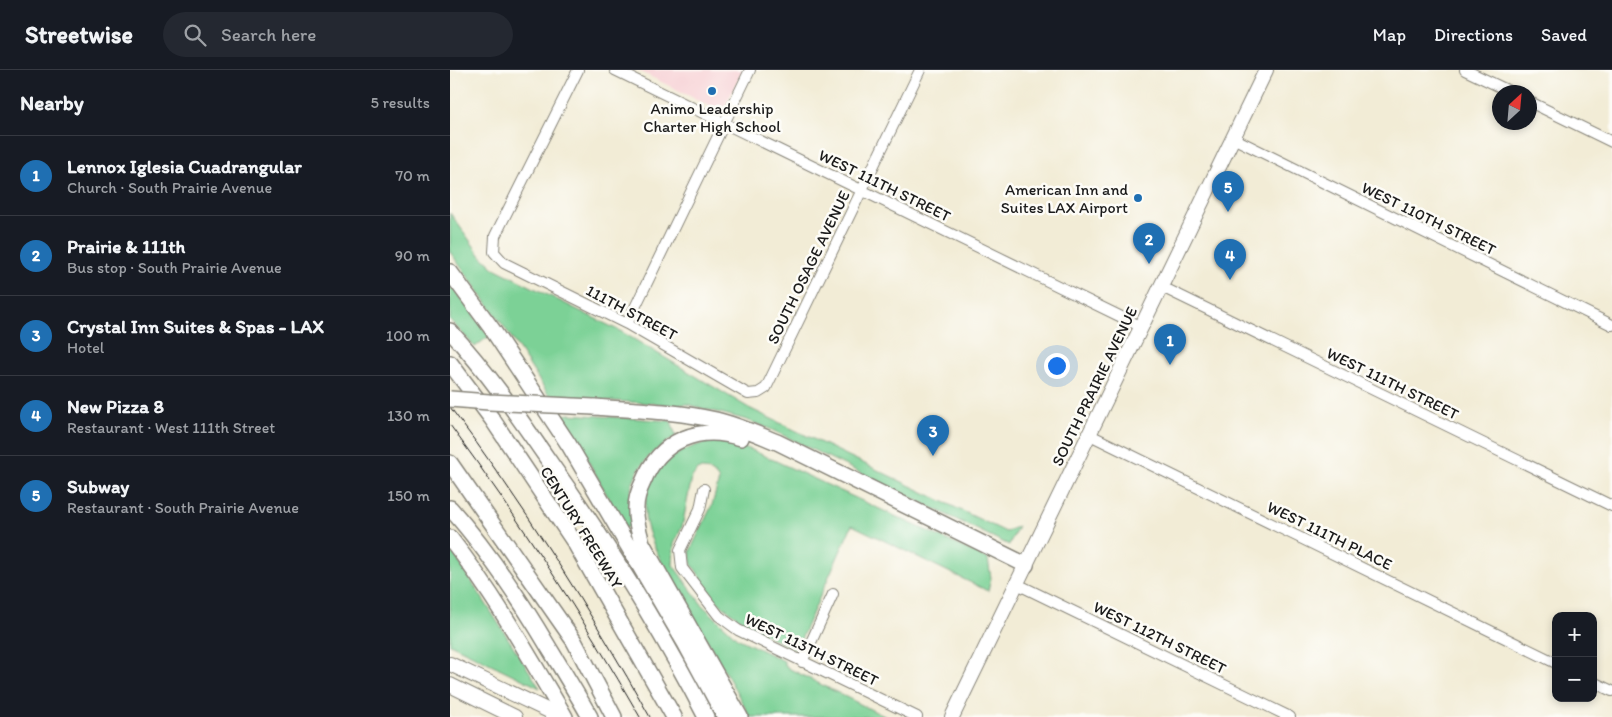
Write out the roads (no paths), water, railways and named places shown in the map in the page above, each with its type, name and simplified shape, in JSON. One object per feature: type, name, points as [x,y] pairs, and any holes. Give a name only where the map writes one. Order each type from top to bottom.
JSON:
[{"type":"highway","points":[[450,272],[570,445],[685,643],[725,717]]},
{"type":"highway","points":[[450,331],[470,353],[508,403],[590,519],[621,568],[706,717]]},
{"type":"highway","name":"CENTURY FREEWAY","points":[[450,363],[492,420],[575,542],[674,717]]},
{"type":"highway","points":[[450,398],[676,413],[716,420],[741,427],[777,442],[1026,565]]},
{"type":"highway","points":[[740,717],[642,543],[637,525],[636,508],[640,489],[647,471],[658,455],[688,437],[707,432],[728,434],[751,441],[777,442]]},
{"type":"highway","points":[[450,463],[574,641],[614,717]]},
{"type":"highway","points":[[450,508],[467,527],[510,586],[573,686],[590,717]]},
{"type":"highway","points":[[450,538],[525,649],[565,717]]},
{"type":"main road","name":"SOUTH PRAIRIE AVENUE","points":[[952,717],[1266,70]]},
{"type":"main road","points":[[454,666],[551,712],[554,717]]},
{"type":"main road","points":[[450,684],[515,717]]},
{"type":"street","name":"111TH STREET","points":[[578,70],[495,236],[494,252],[504,263],[627,324],[748,394],[758,393]]},
{"type":"street","name":"WEST 111TH STREET","points":[[615,70],[1142,327]]},
{"type":"street","points":[[627,324],[750,70]]},
{"type":"street","name":"SOUTH OSAGE AVENUE","points":[[758,393],[766,388],[920,70]]},
{"type":"street","points":[[1465,70],[1496,85]]},
{"type":"street","points":[[1537,105],[1612,142]]},
{"type":"street","name":"WEST 110TH STREET","points":[[1233,138],[1612,325]]},
{"type":"street","name":"WEST 111TH STREET","points":[[1162,287],[1612,506]]},
{"type":"street","name":"WEST 111TH PLACE","points":[[1090,435],[1552,661]]},
{"type":"street","name":"WEST 113TH STREET","points":[[704,489],[700,509],[680,550],[682,568],[719,616],[738,630],[917,717]]},
{"type":"street","name":"WEST 112TH STREET","points":[[1017,584],[1290,717]]},
{"type":"street","points":[[802,662],[833,594]]},
{"type":"street","points":[[450,684],[454,666]]},
{"type":"street","points":[[1597,684],[1612,691]]},
{"type":"tram line","points":[[450,407],[530,520],[604,637],[650,717]]},
{"type":"tram line","points":[[450,425],[501,496],[549,568],[596,642],[640,717]]},
{"type":"place","name":"Animo Leadership Charter High School","points":[[712,91]]},
{"type":"place","name":"American Inn and Suites LAX Airport","points":[[1138,198]]},
{"type":"place","name":"Subway","points":[[1228,212]]},
{"type":"place","name":"Prairie & 111th","points":[[1149,264]]},
{"type":"place","name":"New Pizza 8","points":[[1230,280]]},
{"type":"place","name":"Lennox Iglesia Cuadrangular","points":[[1170,365]]},
{"type":"place","name":"Crystal Inn Suites & Spas - LAX","points":[[933,456]]}]
